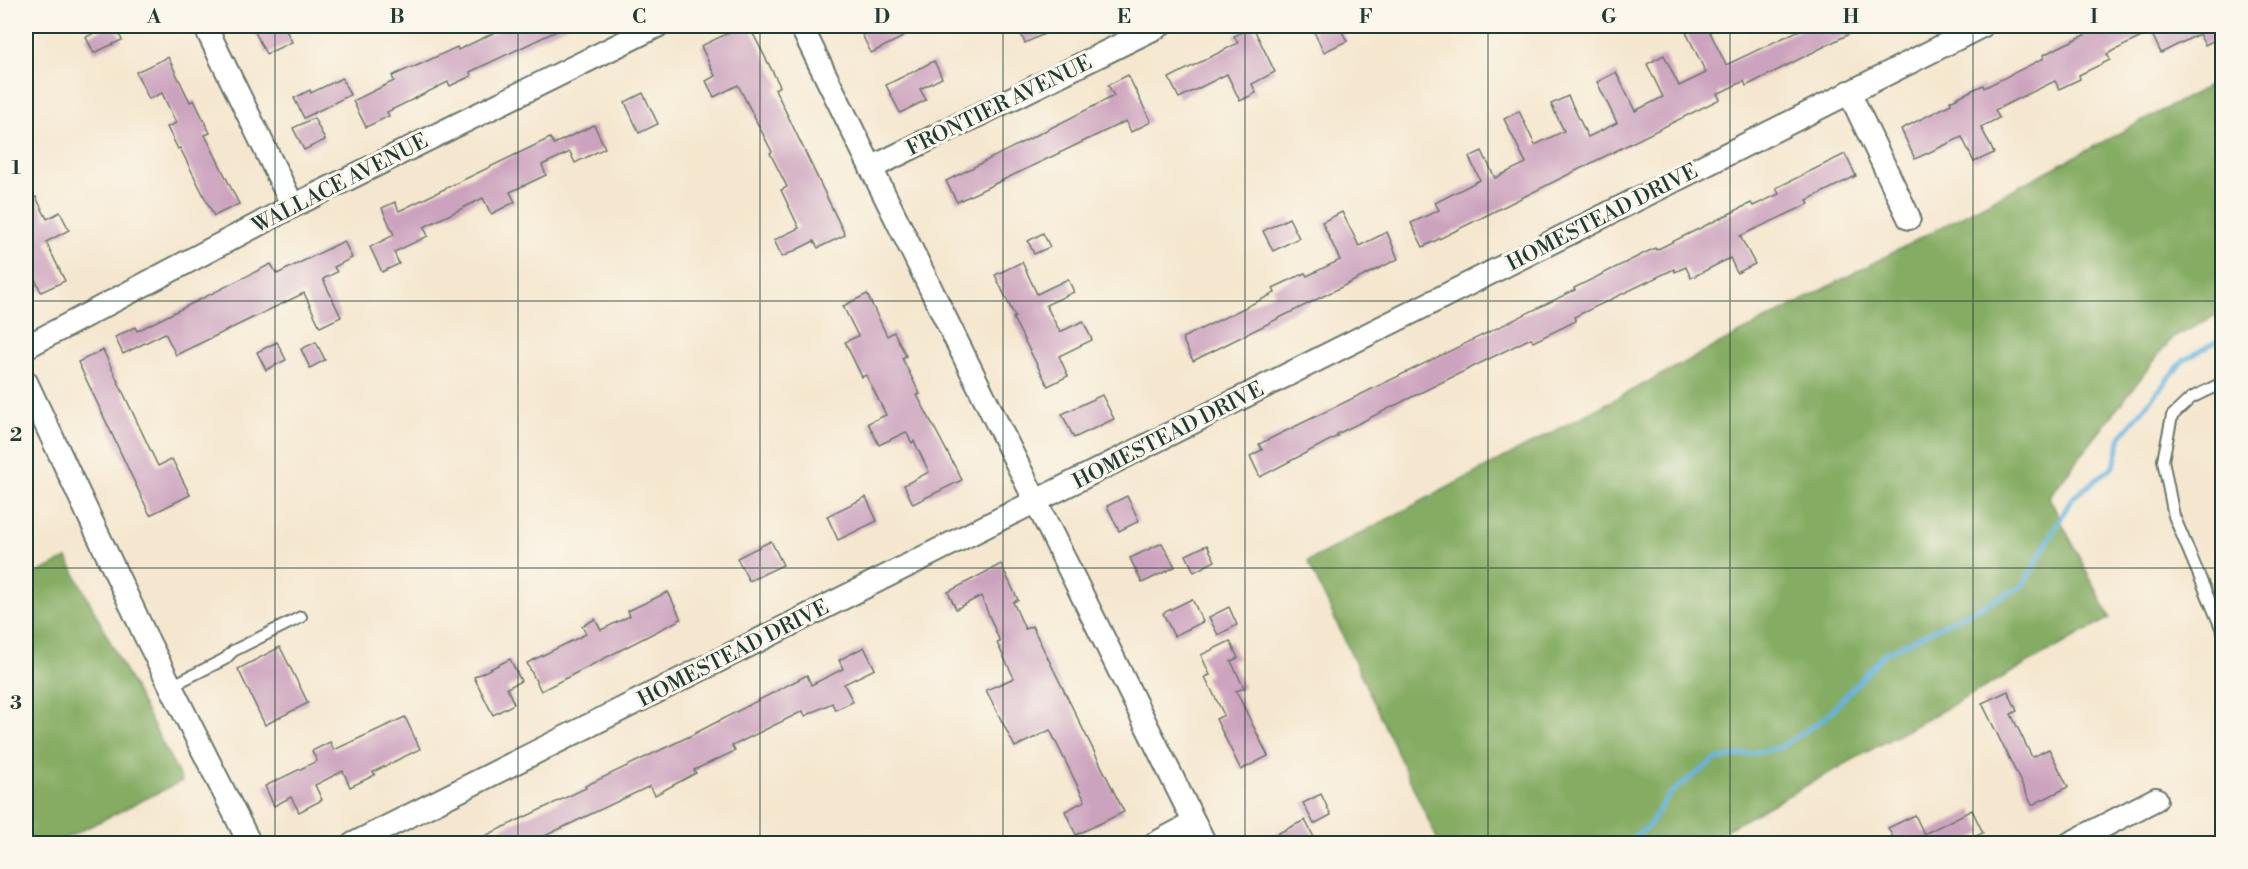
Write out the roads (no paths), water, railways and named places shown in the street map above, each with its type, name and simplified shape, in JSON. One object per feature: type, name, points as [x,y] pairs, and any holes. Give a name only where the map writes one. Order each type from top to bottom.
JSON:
[{"type":"street","points":[[205,26],[293,206]]},
{"type":"street","name":"WALLACE AVENUE","points":[[26,347],[293,206],[657,26]]},
{"type":"street","points":[[801,26],[1204,843]]},
{"type":"street","name":"FRONTIER AVENUE","points":[[871,168],[1159,26]]},
{"type":"street","name":"HOMESTEAD DRIVE","points":[[353,843],[1982,26]]},
{"type":"street","points":[[1849,92],[1909,218]]},
{"type":"street","points":[[26,382],[147,637],[250,843]]},
{"type":"street","points":[[2068,843],[2156,799]]},
{"type":"street","points":[[1154,843],[1194,823]]},
{"type":"lane","points":[[2223,383],[2192,398],[2172,416],[2163,460],[2174,516],[2223,630]]},
{"type":"lane","points":[[171,686],[225,659],[233,651],[301,617]]},
{"type":"waterway","points":[[1623,844],[1648,827],[1669,794],[1715,760],[1779,748],[1824,719],[1884,654],[2023,586],[2072,498],[2114,466],[2121,436],[2183,361],[2222,338]]}]
